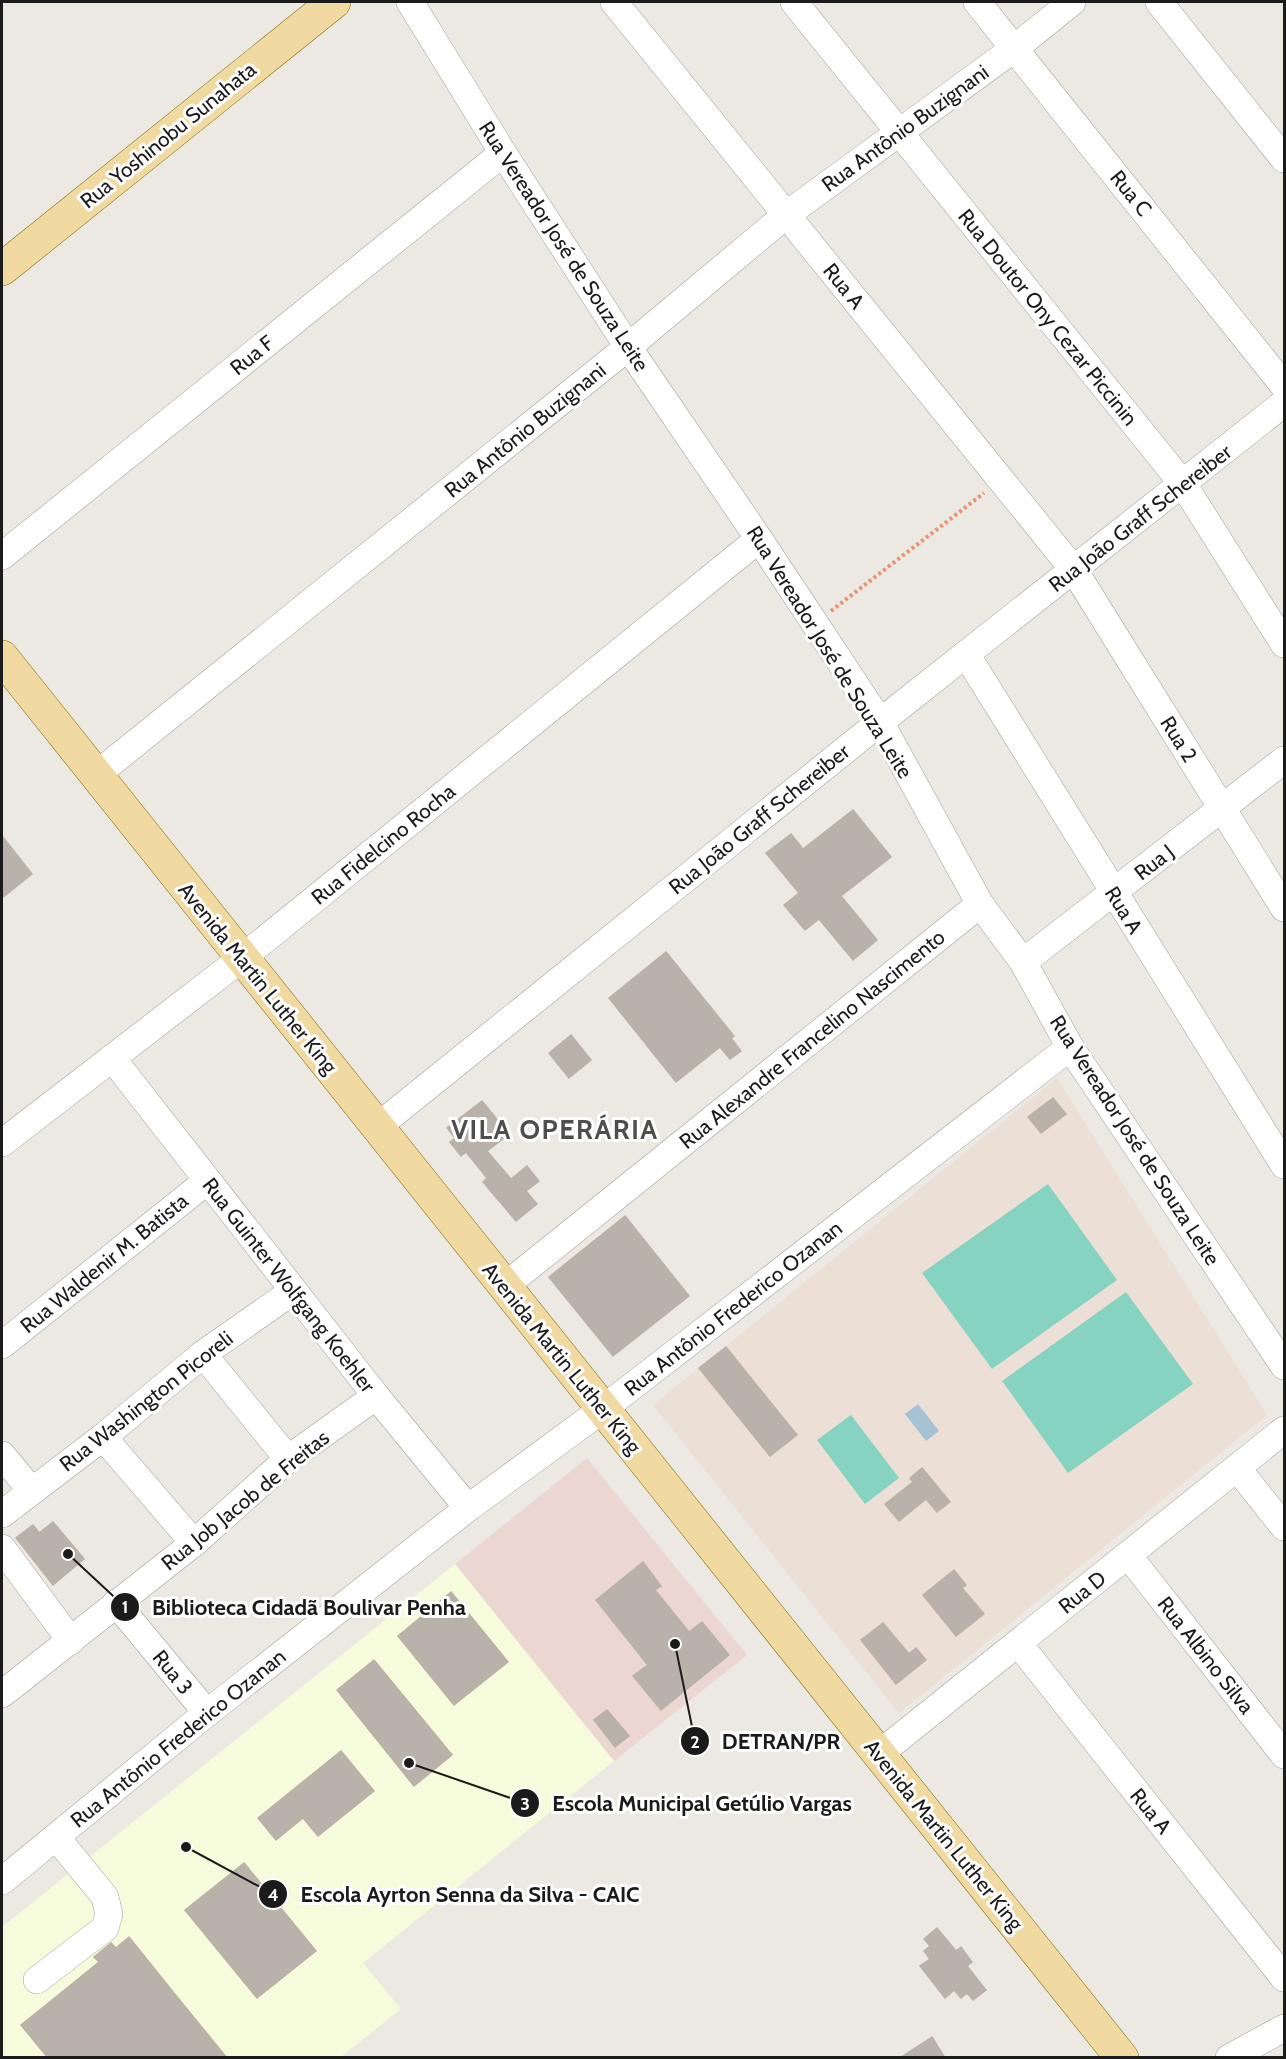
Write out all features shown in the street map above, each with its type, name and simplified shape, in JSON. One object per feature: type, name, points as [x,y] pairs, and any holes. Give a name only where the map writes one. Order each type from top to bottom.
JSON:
[{"type":"main road","name":"Rua Yoshinobu Sunahata","points":[[2,269],[334,2]]},
{"type":"main road","name":"Avenida Martin Luther King","points":[[2,657],[1122,2058]]},
{"type":"street","name":"Rua Vereador José de Souza Leite","points":[[410,2],[503,153],[628,347],[880,722],[980,904],[1023,962],[1070,1047],[1276,1330],[1284,1366]]},
{"type":"street","name":"Rua A","points":[[614,2],[1074,570]]},
{"type":"street","name":"Rua Doutor Ony Cezar Piccinin","points":[[794,2],[1183,484],[1284,644]]},
{"type":"street","name":"Rua C","points":[[977,2],[1284,386]]},
{"type":"street","name":"Rua Antônio Buzignani","points":[[96,775],[628,347],[786,215],[1015,48],[1072,2]]},
{"type":"street","points":[[1159,2],[1284,159]]},
{"type":"street","name":"Rua F","points":[[2,556],[503,153]]},
{"type":"street","name":"Rua João Graff Schereiber","points":[[377,1127],[880,722],[1284,403]]},
{"type":"street","name":"Rua Fidelcino Rocha","points":[[2,1143],[242,958],[759,539]]},
{"type":"street","name":"Rua 2","points":[[1074,570],[1284,908]]},
{"type":"street","name":"Rua A","points":[[966,654],[1284,1165]]},
{"type":"street","name":"Rua J","points":[[1023,962],[1284,760]]},
{"type":"street","name":"Rua Alexandre Francelino Nascimento","points":[[505,1286],[980,904]]},
{"type":"street","name":"Rua Antônio Frederico Ozanan","points":[[2,1881],[207,1713],[468,1508],[603,1409],[1070,1047]]},
{"type":"street","name":"Rua Guinter Wolfgang Koehler","points":[[112,1058],[376,1396],[468,1508]]},
{"type":"street","name":"Rua Waldenir M. Batista","points":[[2,1346],[207,1181]]},
{"type":"street","name":"Rua Washington Picoreli","points":[[2,1514],[103,1437],[203,1354],[293,1291]]},
{"type":"street","points":[[203,1354],[288,1459]]},
{"type":"street","name":"Rua Job Jacob de Freitas","points":[[2,1694],[194,1543],[288,1459],[376,1396]]},
{"type":"street","name":"Rua D","points":[[879,1754],[1284,1430]]},
{"type":"street","points":[[103,1437],[194,1543]]},
{"type":"street","points":[[2,1455],[31,1490]]},
{"type":"street","points":[[1237,1468],[1284,1527]]},
{"type":"street","points":[[2,1548],[71,1641]]},
{"type":"street","name":"Rua Albino Silva","points":[[1128,1555],[1284,1755]]},
{"type":"street","name":"Rua 3","points":[[116,1603],[207,1713]]},
{"type":"street","name":"Rua A","points":[[1017,1643],[1284,1978]]},
{"type":"street","points":[[37,1980],[105,1928],[109,1914],[105,1898],[56,1837]]},
{"type":"street","points":[[1229,2058],[1284,2028]]},
{"type":"path","points":[[814,623],[1002,480]]},
{"type":"shaded area","points":[[1057,1078],[1267,1415],[899,1713],[653,1405]]},
{"type":"shaded area","points":[[1048,1184],[1117,1280],[992,1369],[922,1273]]},
{"type":"shaded area","points":[[1126,1292],[1193,1384],[1068,1473],[1002,1381]]},
{"type":"shaded area","points":[[918,1404],[939,1431],[926,1441],[905,1414]]},
{"type":"shaded area","points":[[851,1415],[899,1478],[865,1504],[817,1440]]},
{"type":"shaded area","points":[[587,1458],[747,1655],[614,1761],[455,1564]]},
{"type":"shaded area","points":[[455,1564],[614,1761],[363,1963],[401,2009],[341,2057],[2,2058],[2,1927]]},
{"type":"building","points":[[853,810],[891,857],[841,896],[877,940],[853,960],[819,919],[805,930],[784,905],[799,893],[766,853],[791,834],[803,849]]},
{"type":"building","points":[[2,836],[32,874],[2,898]]},
{"type":"building","points":[[666,952],[734,1036],[731,1038],[741,1051],[730,1059],[720,1047],[676,1082],[609,998]]},
{"type":"building","points":[[571,1035],[591,1060],[569,1078],[549,1053]]},
{"type":"building","points":[[1053,1098],[1066,1114],[1041,1133],[1028,1117]]},
{"type":"building","points":[[482,1101],[509,1134],[487,1151],[511,1179],[527,1166],[539,1181],[526,1191],[537,1204],[516,1221],[483,1182],[487,1178],[466,1152],[461,1156],[450,1142],[455,1138],[447,1128]]},
{"type":"building","points":[[625,1216],[689,1296],[613,1356],[549,1277]]},
{"type":"building","points":[[726,1347],[797,1435],[770,1456],[699,1368]]},
{"type":"building","points":[[922,1468],[950,1502],[937,1512],[926,1499],[899,1521],[885,1504],[913,1482],[910,1478]]},
{"type":"building","points":[[53,1522],[84,1559],[53,1585],[16,1538],[33,1525],[39,1533]]},
{"type":"building","points":[[643,1562],[661,1586],[655,1590],[689,1632],[702,1622],[729,1655],[661,1710],[633,1676],[648,1665],[596,1600]]},
{"type":"building","points":[[954,1570],[966,1585],[962,1588],[984,1614],[956,1636],[923,1595]]},
{"type":"building","points":[[451,1592],[508,1662],[454,1705],[398,1636]]},
{"type":"building","points":[[883,1623],[909,1654],[916,1648],[926,1660],[896,1684],[861,1640]]},
{"type":"building","points":[[374,1660],[452,1755],[414,1786],[337,1690]]},
{"type":"building","points":[[607,1710],[629,1736],[615,1747],[594,1720]]},
{"type":"building","points":[[341,1751],[374,1791],[318,1836],[303,1818],[276,1840],[258,1818]]},
{"type":"building","points":[[244,1863],[316,1951],[257,1998],[185,1910]]},
{"type":"building","points":[[937,1928],[956,1951],[961,1947],[972,1962],[967,1966],[986,1990],[973,2000],[967,1993],[961,1998],[954,1990],[945,1998],[920,1966],[930,1959],[924,1951],[930,1946],[924,1939]]},
{"type":"building","points":[[129,1937],[227,2058],[48,2058],[21,2025],[99,1962],[94,1957],[111,1943],[116,1948]]},
{"type":"building","points":[[932,2037],[945,2058],[900,2058]]},
{"type":"place","name":"Biblioteca Cidadã Boulivar Penha","points":[[68,1554]]},
{"type":"place","name":"DETRAN/PR","points":[[675,1644]]},
{"type":"place","name":"Escola Municipal Getúlio Vargas","points":[[409,1763]]},
{"type":"place","name":"Escola Ayrton Senna da Silva - CAIC","points":[[186,1847]]},
{"type":"district","name":"VILA OPERÁRIA","points":[[555,1129]]}]
